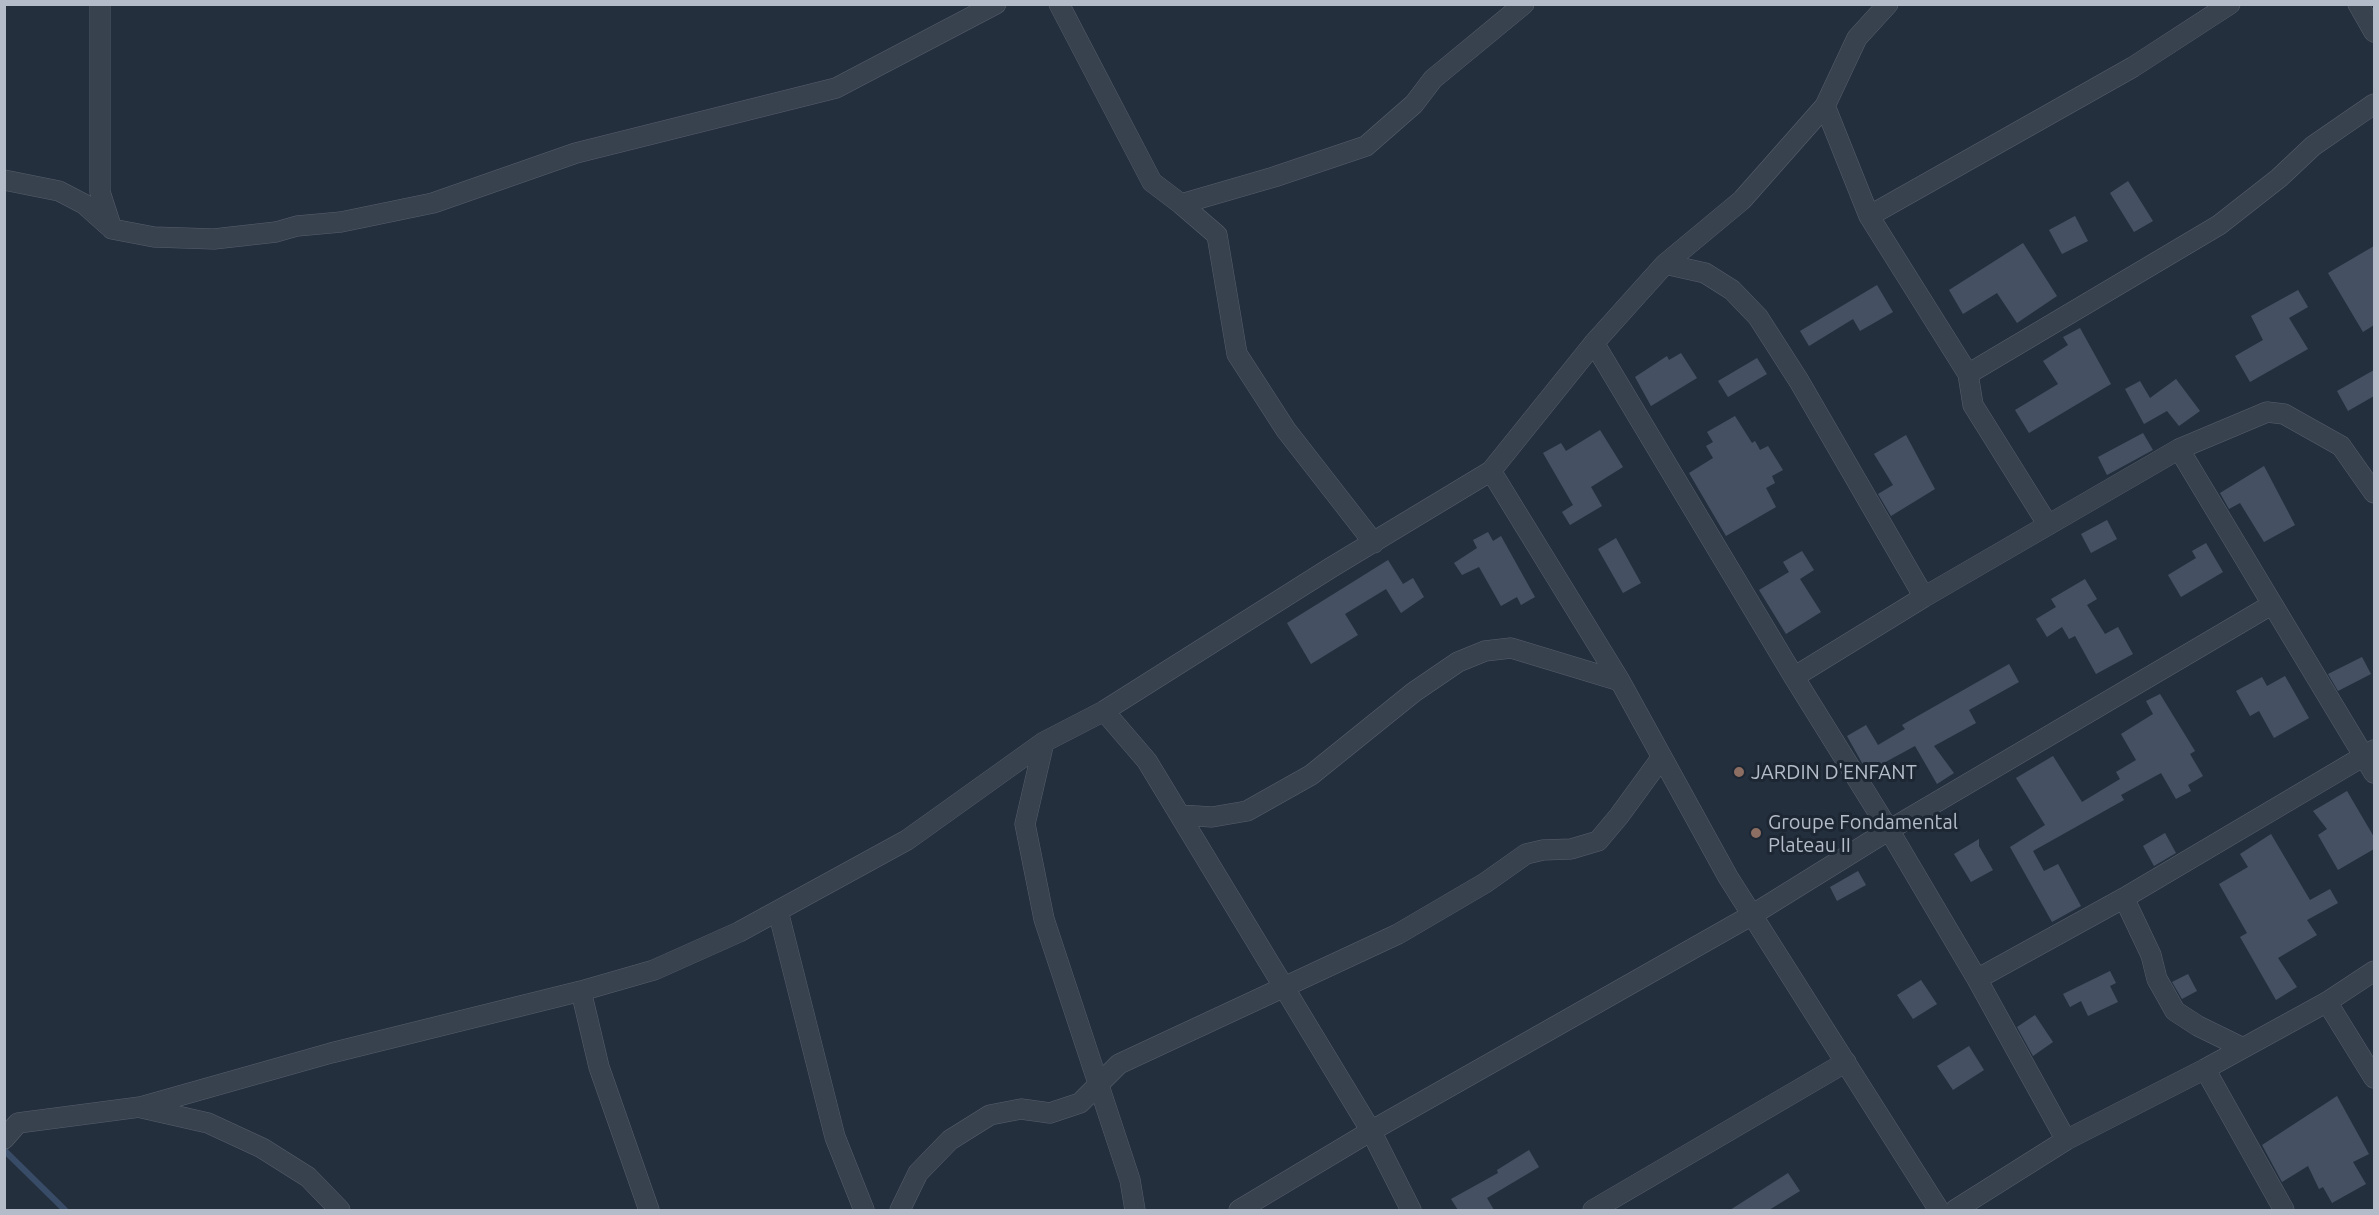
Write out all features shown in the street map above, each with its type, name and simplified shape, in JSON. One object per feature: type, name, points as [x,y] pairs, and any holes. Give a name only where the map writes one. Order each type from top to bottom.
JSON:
[{"type":"street","points":[[100,4],[100,192],[112,229]]},
{"type":"street","points":[[4,180],[59,191],[84,204],[112,229],[154,237],[214,239],[276,232],[297,226],[342,222],[433,203],[576,153],[836,88],[996,4]]},
{"type":"street","points":[[1059,4],[1152,182],[1217,235],[1237,354],[1286,430],[1374,543]]},
{"type":"street","points":[[1181,204],[1274,177],[1366,146],[1406,111],[1434,79],[1524,4]]},
{"type":"street","points":[[4,1139],[18,1123],[140,1107],[331,1053],[581,991],[654,970],[778,911],[908,840],[1044,742],[1104,711],[1332,567],[1491,471],[1594,343],[1665,264],[1742,201],[1825,106],[1857,38],[1888,4]]},
{"type":"street","points":[[1869,216],[2133,67],[2230,4]]},
{"type":"street","points":[[2358,4],[2374,32]]},
{"type":"street","points":[[1968,374],[2219,225],[2279,178],[2313,146],[2374,104]]},
{"type":"street","points":[[1825,106],[1869,216],[1968,374],[1973,405],[2049,525]]},
{"type":"street","points":[[1665,264],[1705,273],[1732,290],[1758,317],[1799,381],[1924,597]]},
{"type":"street","points":[[1594,343],[1794,677],[1889,830],[1977,979],[2066,1140]]},
{"type":"street","points":[[1794,677],[1924,597],[2179,449],[2267,412],[2284,414],[2341,446],[2374,493]]},
{"type":"street","points":[[2179,449],[2271,606],[2369,753],[2374,773]]},
{"type":"street","points":[[1491,471],[1620,681],[1752,915],[1939,1210]]},
{"type":"street","points":[[1239,1210],[1371,1131],[1752,915],[1889,830],[2271,606]]},
{"type":"street","points":[[1180,814],[1212,817],[1247,811],[1311,775],[1414,692],[1458,662],[1485,651],[1511,648],[1620,681]]},
{"type":"street","points":[[1104,711],[1147,761],[1180,814],[1371,1131],[1411,1210]]},
{"type":"street","points":[[1044,742],[1025,824],[1044,919],[1130,1180],[1135,1210]]},
{"type":"street","points":[[1977,979],[2124,898],[2369,753]]},
{"type":"street","points":[[900,1210],[918,1173],[950,1140],[990,1115],[1021,1109],[1050,1113],[1080,1103],[1119,1064],[1286,988],[1398,933],[1485,883],[1526,854],[1543,850],[1572,849],[1598,841],[1662,757]]},
{"type":"street","points":[[2124,898],[2151,954],[2157,979],[2175,1011],[2198,1026],[2241,1047]]},
{"type":"street","points":[[778,911],[835,1137],[864,1210]]},
{"type":"street","points":[[1955,1210],[2066,1140],[2205,1069],[2241,1047],[2327,1002],[2374,971]]},
{"type":"street","points":[[581,991],[599,1067],[649,1210]]},
{"type":"street","points":[[2327,1002],[2374,1078]]},
{"type":"street","points":[[1593,1210],[1846,1062]]},
{"type":"street","points":[[2205,1069],[2283,1210]]},
{"type":"street","points":[[140,1107],[208,1122],[262,1148],[308,1177],[340,1210]]},
{"type":"building","points":[[2128,181],[2153,221],[2134,232],[2110,193]]},
{"type":"building","points":[[2075,216],[2088,241],[2062,254],[2049,230]]},
{"type":"building","points":[[2023,243],[2057,296],[2017,323],[1997,293],[1963,314],[1949,290]]},
{"type":"building","points":[[2374,246],[2374,325],[2363,332],[2328,273]]},
{"type":"building","points":[[1877,285],[1893,312],[1860,331],[1853,319],[1809,346],[1800,331]]},
{"type":"building","points":[[2298,290],[2308,307],[2289,318],[2308,349],[2250,382],[2235,356],[2263,340],[2251,316]]},
{"type":"building","points":[[2080,328],[2111,384],[2029,433],[2015,410],[2058,384],[2043,361],[2068,345],[2063,337]]},
{"type":"building","points":[[1681,353],[1697,378],[1651,406],[1635,377],[1667,356],[1669,360]]},
{"type":"building","points":[[1757,358],[1767,374],[1728,397],[1718,381]]},
{"type":"building","points":[[2374,370],[2374,396],[2348,411],[2337,391]]},
{"type":"building","points":[[2176,379],[2200,411],[2179,426],[2167,411],[2144,424],[2125,389],[2140,381],[2150,398]]},
{"type":"building","points":[[1735,416],[1752,443],[1755,441],[1760,450],[1768,446],[1783,470],[1772,476],[1775,483],[1766,488],[1776,507],[1726,536],[1689,473],[1713,458],[1706,446],[1713,442],[1707,432]]},
{"type":"building","points":[[1600,430],[1623,467],[1591,487],[1602,506],[1570,525],[1562,512],[1573,505],[1543,453],[1561,443],[1566,451]]},
{"type":"building","points":[[2143,433],[2153,450],[2107,475],[2098,457]]},
{"type":"building","points":[[1906,435],[1935,489],[1891,516],[1878,494],[1893,485],[1874,454]]},
{"type":"building","points":[[2264,466],[2295,525],[2264,542],[2240,503],[2229,509],[2220,493]]},
{"type":"building","points":[[2107,520],[2117,539],[2091,553],[2081,534]]},
{"type":"building","points":[[1488,532],[1493,541],[1501,536],[1535,597],[1521,605],[1517,597],[1501,606],[1479,567],[1462,575],[1454,563],[1477,548],[1473,540]]},
{"type":"building","points":[[1616,538],[1641,583],[1623,593],[1598,549]]},
{"type":"building","points":[[2206,543],[2223,572],[2181,597],[2168,575],[2196,558],[2192,551]]},
{"type":"building","points":[[1802,551],[1814,570],[1800,579],[1821,612],[1786,634],[1759,590],[1789,572],[1783,562]]},
{"type":"building","points":[[1388,560],[1403,584],[1413,578],[1424,597],[1401,613],[1386,589],[1345,614],[1358,635],[1311,664],[1287,623]]},
{"type":"building","points":[[2085,579],[2097,599],[2087,605],[2105,634],[2118,627],[2133,654],[2096,674],[2075,636],[2069,639],[2062,627],[2047,637],[2036,619],[2056,607],[2051,599]]},
{"type":"building","points":[[2362,657],[2371,674],[2338,691],[2328,674]]},
{"type":"building","points":[[2009,664],[2019,682],[1969,710],[1976,723],[1934,746],[1954,773],[1937,784],[1915,746],[1867,772],[1847,736],[1866,725],[1878,745],[1905,729],[1902,725]]},
{"type":"building","points":[[2285,676],[2309,718],[2274,738],[2259,711],[2250,716],[2236,691],[2262,677],[2267,686]]},
{"type":"building","points":[[2160,694],[2195,751],[2190,754],[2203,776],[2188,785],[2191,791],[2176,799],[2161,773],[2121,795],[2124,800],[2033,851],[2044,871],[2058,864],[2081,906],[2052,922],[2010,847],[2045,825],[2016,778],[2053,756],[2082,802],[2120,779],[2116,772],[2136,760],[2121,734],[2153,714],[2146,701]]},
{"type":"building","points":[[2347,791],[2374,837],[2374,849],[2338,870],[2318,835],[2327,829],[2313,811]]},
{"type":"building","points":[[2165,833],[2176,853],[2154,866],[2143,846]]},
{"type":"building","points":[[2271,834],[2310,900],[2330,889],[2338,903],[2307,920],[2317,935],[2278,958],[2297,987],[2276,1000],[2240,937],[2247,933],[2219,884],[2248,867],[2240,854]]},
{"type":"building","points":[[1979,839],[1979,846],[1993,870],[1971,882],[1954,854]]},
{"type":"building","points":[[1858,871],[1866,885],[1837,901],[1830,887]]},
{"type":"building","points":[[2110,971],[2116,983],[2110,986],[2118,1002],[2088,1016],[2081,1001],[2070,1007],[2063,994]]},
{"type":"building","points":[[2188,974],[2197,991],[2182,999],[2172,982]]},
{"type":"building","points":[[1921,980],[1937,1004],[1913,1019],[1897,995]]},
{"type":"building","points":[[2035,1015],[2053,1042],[2033,1056],[2017,1027]]},
{"type":"building","points":[[1969,1046],[1984,1070],[1953,1090],[1937,1066]]},
{"type":"building","points":[[2337,1096],[2369,1154],[2353,1162],[2366,1184],[2332,1203],[2323,1187],[2319,1189],[2308,1166],[2282,1182],[2262,1145]]},
{"type":"building","points":[[1529,1150],[1539,1167],[1487,1198],[1494,1210],[1458,1210],[1451,1199],[1498,1173],[1497,1170]]},
{"type":"building","points":[[1788,1173],[1800,1191],[1769,1210],[1730,1210]]},
{"type":"waterway","points":[[4,1150],[65,1210]]},
{"type":"place","name":"JARDIN D'ENFANT","points":[[1739,772]]},
{"type":"place","name":"Groupe Fondamental Plateau II","points":[[1756,833]]}]
